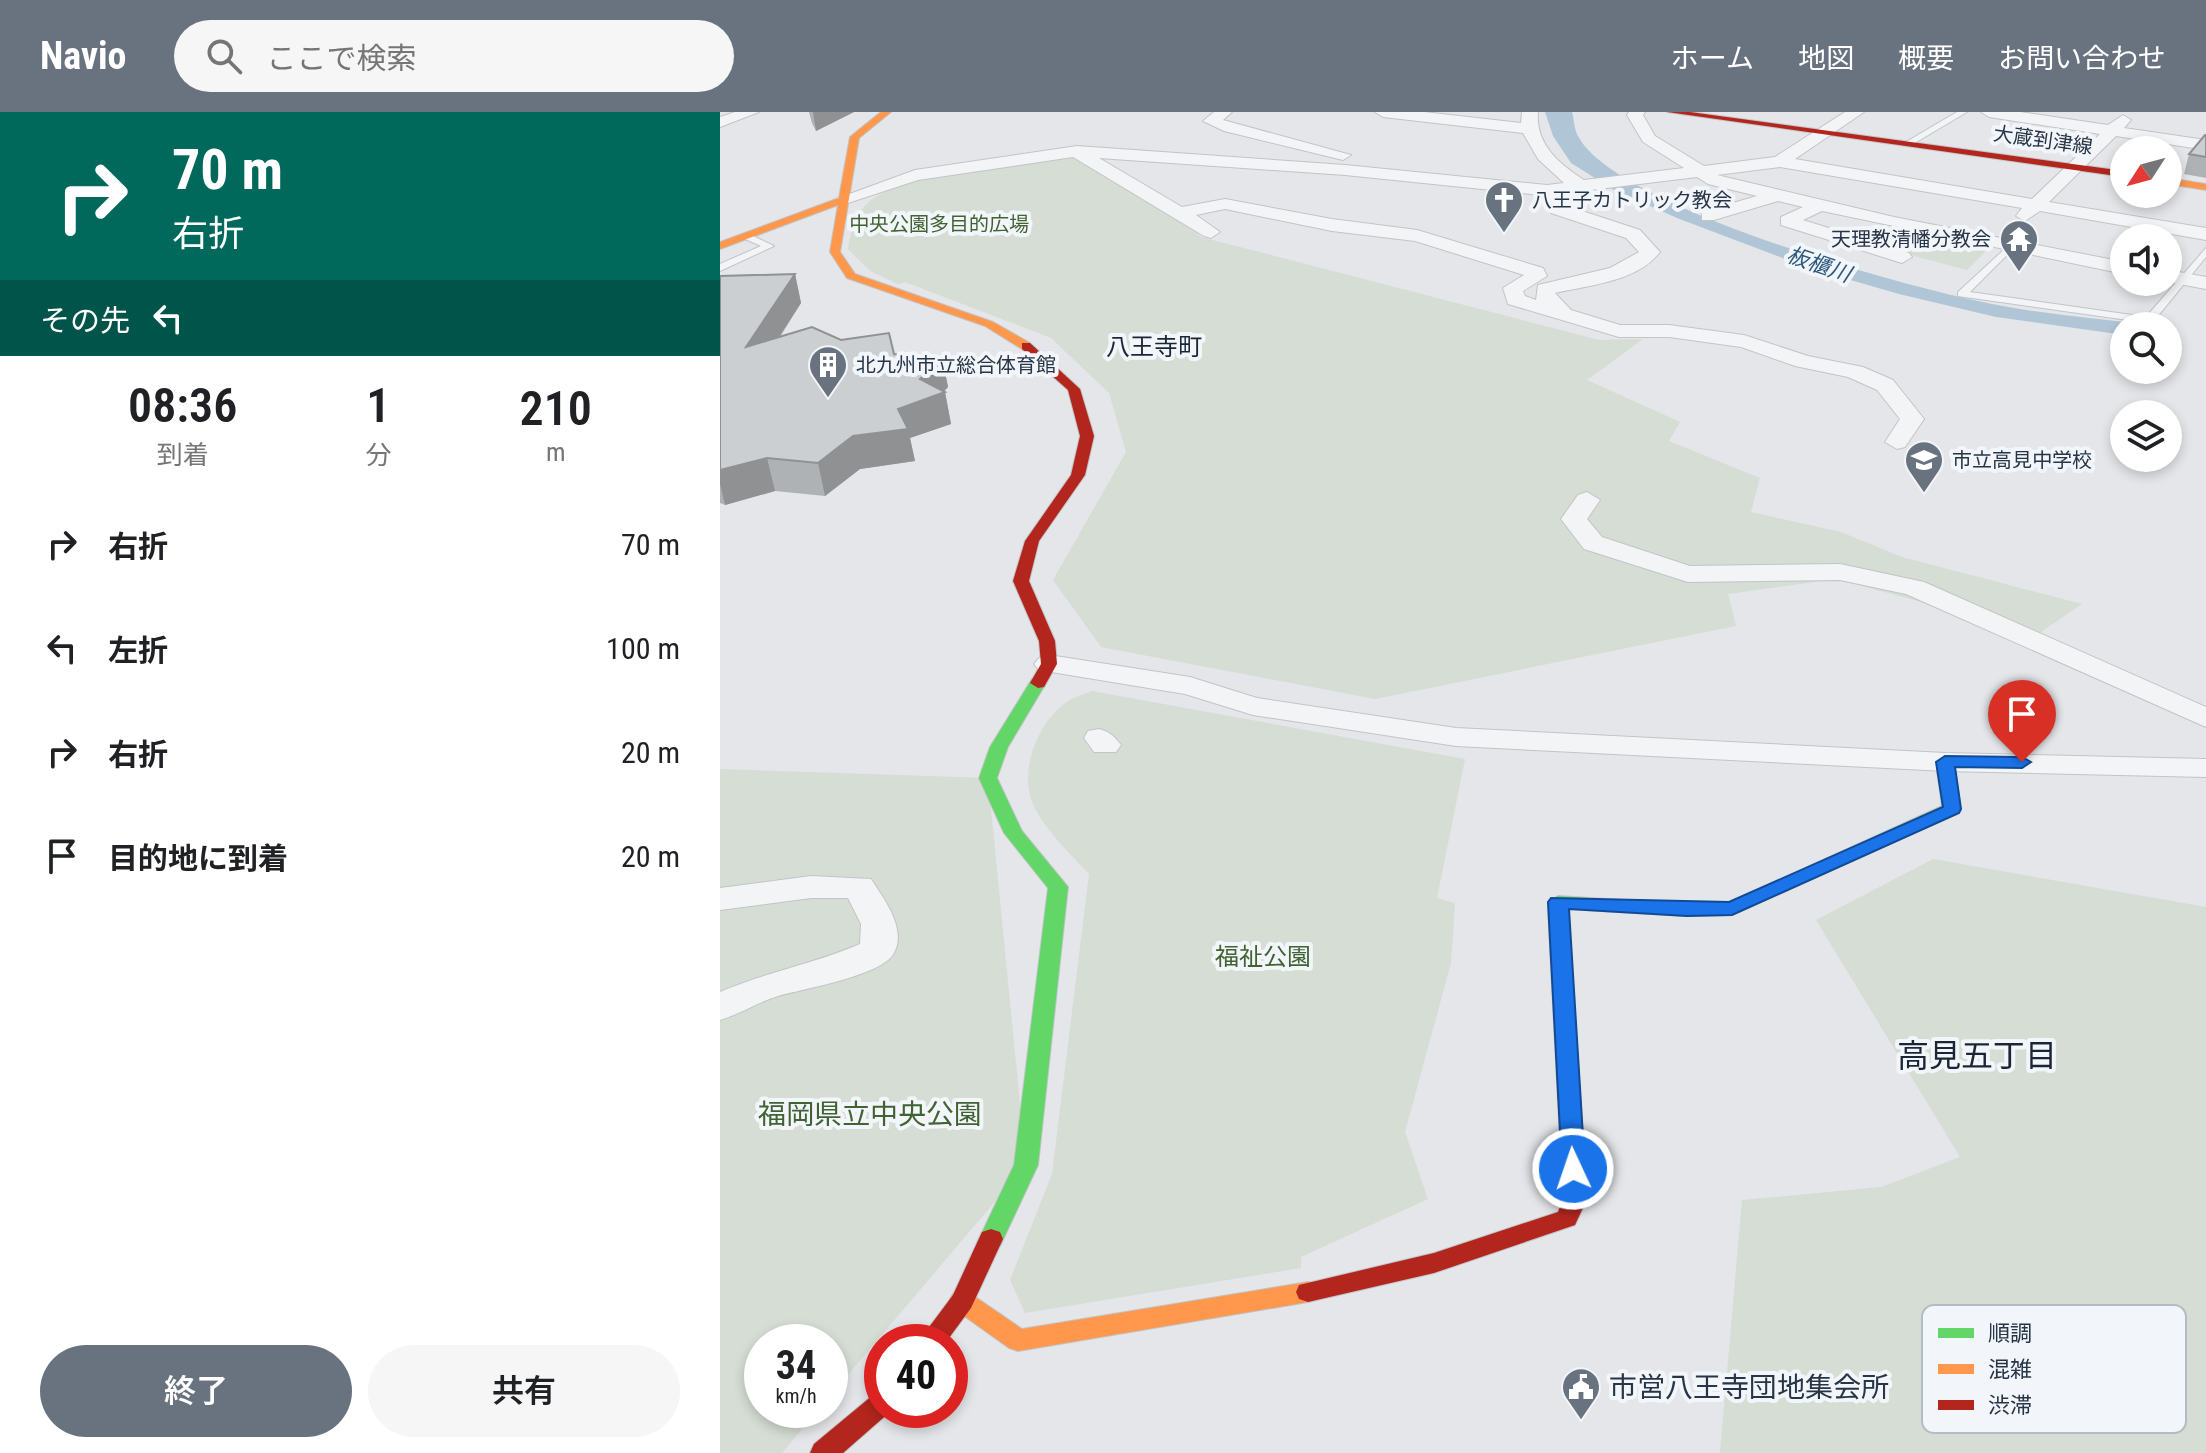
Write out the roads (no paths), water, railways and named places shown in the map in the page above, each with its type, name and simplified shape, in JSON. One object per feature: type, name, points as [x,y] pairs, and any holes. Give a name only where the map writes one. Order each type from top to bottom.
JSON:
[{"type":"street","points":[[720,122],[751,112]]},
{"type":"street","points":[[887,112],[855,137],[835,252],[851,276],[989,324],[1026,346],[1074,389],[1087,436],[1078,475],[1032,541],[1021,581],[1047,641],[1049,664],[1005,739],[988,778],[1013,833],[1058,887],[1026,1165],[962,1301],[945,1324]]},
{"type":"street","points":[[1383,112],[1530,120],[1538,148],[1585,186]]},
{"type":"street","points":[[1637,112],[1635,115],[1649,139],[1714,180],[1894,223],[2110,265]]},
{"type":"street","name":"大蔵到津線","points":[[1671,112],[1910,142],[2110,172]]},
{"type":"street","points":[[1780,162],[1856,112]]},
{"type":"street","points":[[1989,112],[2206,145]]},
{"type":"street","points":[[2003,246],[2074,166],[2135,113]]},
{"type":"street","points":[[1213,114],[1211,121],[1230,128],[1491,186]]},
{"type":"street","points":[[2023,117],[2003,132],[2096,146]]},
{"type":"street","points":[[1077,151],[1211,232]]},
{"type":"street","points":[[720,246],[915,175],[1077,151],[1345,170],[1547,190],[1780,162],[2206,234]]},
{"type":"street","points":[[2182,183],[2206,187]]},
{"type":"street","points":[[1547,190],[1557,209],[1633,234],[1650,252],[1644,260],[1626,269],[1545,289],[1544,297],[1578,319]]},
{"type":"street","points":[[1708,216],[1775,196]]},
{"type":"street","points":[[1181,213],[1225,204],[1332,225],[1417,236],[1536,272],[1537,276],[1513,288],[1515,300],[1619,331],[1669,331],[1744,341],[1803,361],[1855,372],[1885,385],[1912,419],[1897,442]]},
{"type":"street","points":[[1818,206],[1787,221],[1902,257]]},
{"type":"street","points":[[1854,242],[1894,223]]},
{"type":"street","points":[[2182,279],[2206,283]]},
{"type":"street","points":[[1587,500],[1574,519],[1593,543],[1688,574],[1840,572],[1914,588],[2206,718]]},
{"type":"street","points":[[1049,664],[1190,686],[1253,706],[1456,737],[1945,762],[2206,768]]},
{"type":"street","points":[[962,1301],[1018,1340],[1322,1289],[1498,1247],[1567,1218],[1575,1199],[1558,902],[1687,910],[1732,909],[1952,809],[1945,762]]},
{"type":"street","points":[[720,899],[811,887],[859,887],[879,924],[878,950],[827,973],[767,986],[720,1007]]},
{"type":"street","points":[[824,1453],[864,1419]]},
{"type":"lane","points":[[1910,142],[1963,112]]},
{"type":"lane","points":[[720,268],[769,246],[746,236]]},
{"type":"lane","points":[[2003,246],[1962,294],[2149,320],[2164,296]]},
{"type":"lane","points":[[2182,273],[2206,251]]},
{"type":"water","name":"板櫃川","points":[[1545,112],[1572,112],[1578,136],[1602,163],[1645,189],[1699,215],[1826,260],[1939,292],[2000,306],[2110,320],[2110,333],[1996,317],[1809,268],[1677,218],[1614,190],[1571,163],[1553,136]]},
{"type":"place","name":"八王子カトリック教会","points":[[1504,234]]},
{"type":"place","name":"天理教清幡分教会","points":[[2019,273]]},
{"type":"place","name":"北九州市立総合体育館","points":[[828,399]]},
{"type":"place","name":"市立高見中学校","points":[[1924,494]]},
{"type":"place","name":"市営八王寺団地集会所","points":[[1581,1421]]},
{"type":"district","name":"八王寺町","points":[[1154,347]]},
{"type":"district","name":"高見五丁目","points":[[1977,1056]]},
{"type":"park label","name":"中央公園多目的広場","points":[[939,224]]},
{"type":"park label","name":"福祉公園","points":[[1263,957]]},
{"type":"park label","name":"福岡県立中央公園","points":[[870,1114]]}]
